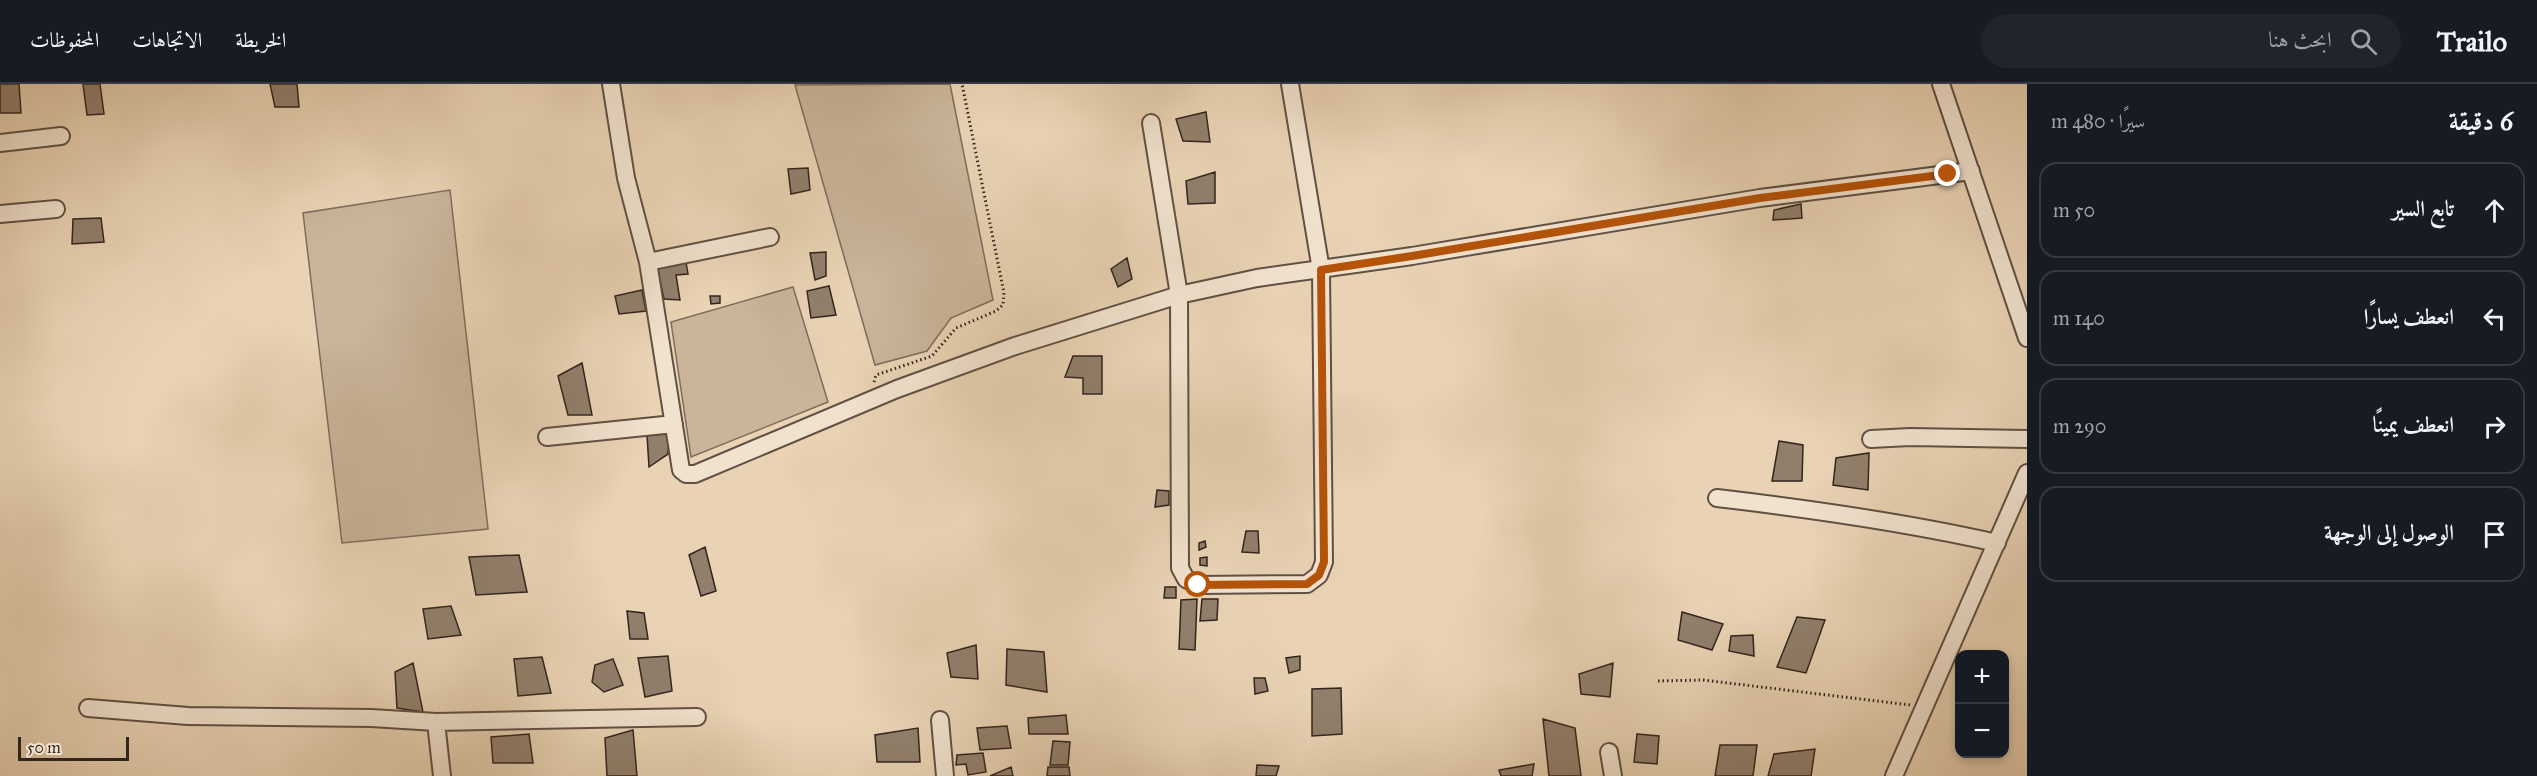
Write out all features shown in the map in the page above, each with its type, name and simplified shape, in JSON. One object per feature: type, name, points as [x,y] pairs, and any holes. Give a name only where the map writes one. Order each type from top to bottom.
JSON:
[{"type":"street","points":[[611,84],[626,178],[648,262],[681,470],[686,474],[695,474],[897,389],[1015,346],[1179,295],[1257,278],[1412,256],[1760,198],[1971,171]]},
{"type":"street","points":[[1151,123],[1179,295],[1180,568],[1186,579],[1198,585],[1307,584],[1319,575],[1324,562],[1321,270],[1290,84]]},
{"type":"street","points":[[1941,84],[2021,305],[2027,338]]},
{"type":"street","points":[[0,143],[61,136]]},
{"type":"street","points":[[0,214],[56,209]]},
{"type":"street","points":[[648,262],[770,237]]},
{"type":"street","points":[[547,437],[674,424]]},
{"type":"street","points":[[1871,439],[1910,437],[2027,439]]},
{"type":"street","points":[[1894,776],[2027,473]]},
{"type":"street","points":[[1717,498],[1917,525],[1997,543]]},
{"type":"street","points":[[88,708],[188,716],[371,718],[436,722],[697,717]]},
{"type":"street","points":[[940,720],[945,776]]},
{"type":"street","points":[[436,722],[442,776]]},
{"type":"street","points":[[1609,752],[1613,776]]},
{"type":"path","points":[[874,387],[873,380],[876,375],[932,356],[956,328],[996,311],[1003,304],[1004,292],[962,84]]},
{"type":"path","points":[[1658,681],[1703,680],[1926,707]]},
{"type":"shaded area","points":[[950,84],[993,300],[951,318],[927,351],[875,365],[795,85]]},
{"type":"shaded area","points":[[450,190],[488,529],[342,543],[303,213]]},
{"type":"shaded area","points":[[793,287],[828,402],[691,457],[671,322]]},
{"type":"building","points":[[0,84],[19,84],[21,113],[0,113]]},
{"type":"building","points":[[83,84],[100,84],[104,114],[87,115]]},
{"type":"building","points":[[270,84],[297,84],[299,107],[275,107]]},
{"type":"building","points":[[1206,112],[1210,142],[1183,141],[1176,119]]},
{"type":"building","points":[[808,168],[810,190],[791,194],[788,169]]},
{"type":"building","points":[[1215,172],[1215,203],[1188,204],[1186,181]]},
{"type":"building","points":[[1801,204],[1802,218],[1773,220],[1774,210]]},
{"type":"building","points":[[101,218],[104,242],[72,244],[73,219]]},
{"type":"building","points":[[826,252],[826,276],[815,280],[810,253]]},
{"type":"building","points":[[1127,258],[1132,279],[1118,287],[1111,269]]},
{"type":"building","points":[[686,262],[688,274],[676,275],[680,300],[664,299],[657,267]]},
{"type":"building","points":[[829,286],[836,315],[811,318],[807,291]]},
{"type":"building","points":[[642,290],[646,311],[619,314],[615,296]]},
{"type":"building","points":[[710,296],[720,296],[720,303],[711,304]]},
{"type":"building","points":[[1073,356],[1102,356],[1102,394],[1083,394],[1083,378],[1065,377]]},
{"type":"building","points":[[582,363],[592,415],[568,415],[558,376]]},
{"type":"building","points":[[669,434],[668,454],[649,467],[647,435]]},
{"type":"building","points":[[1779,441],[1803,445],[1802,481],[1772,481]]},
{"type":"building","points":[[1869,453],[1868,490],[1833,485],[1836,458]]},
{"type":"building","points":[[1157,490],[1169,491],[1169,505],[1155,507]]},
{"type":"building","points":[[1246,531],[1258,531],[1259,553],[1242,552]]},
{"type":"building","points":[[1205,541],[1206,547],[1199,550],[1199,543]]},
{"type":"building","points":[[705,547],[716,591],[701,596],[689,555]]},
{"type":"building","points":[[519,555],[527,592],[476,595],[469,557]]},
{"type":"building","points":[[1207,557],[1207,566],[1200,565],[1200,558]]},
{"type":"building","points":[[1165,587],[1176,587],[1176,598],[1164,598]]},
{"type":"building","points":[[1197,599],[1195,650],[1179,649],[1181,600]]},
{"type":"building","points":[[1202,599],[1218,599],[1217,620],[1200,621]]},
{"type":"building","points":[[451,606],[461,635],[428,639],[423,609]]},
{"type":"building","points":[[627,611],[644,613],[648,639],[630,639]]},
{"type":"building","points":[[1682,612],[1723,624],[1712,650],[1678,640]]},
{"type":"building","points":[[1797,617],[1825,620],[1806,673],[1777,667]]},
{"type":"building","points":[[1753,635],[1754,656],[1729,651],[1731,636]]},
{"type":"building","points":[[976,645],[978,679],[951,677],[947,653]]},
{"type":"building","points":[[1007,649],[1044,652],[1047,692],[1006,685]]},
{"type":"building","points":[[668,656],[672,691],[645,697],[638,658]]},
{"type":"building","points":[[1300,656],[1300,670],[1289,673],[1286,658]]},
{"type":"building","points":[[542,657],[551,693],[518,696],[514,659]]},
{"type":"building","points":[[613,659],[623,685],[604,692],[592,682],[595,665]]},
{"type":"building","points":[[413,663],[423,712],[397,708],[395,672]]},
{"type":"building","points":[[1613,663],[1610,697],[1581,694],[1579,674]]},
{"type":"building","points":[[1254,678],[1265,678],[1268,691],[1255,694]]},
{"type":"building","points":[[1341,688],[1342,734],[1312,736],[1312,689]]},
{"type":"building","points":[[1066,715],[1068,734],[1029,734],[1028,718]]},
{"type":"building","points":[[1543,719],[1575,728],[1581,776],[1549,776]]},
{"type":"building","points":[[1007,726],[1011,748],[980,750],[977,728]]},
{"type":"building","points":[[918,728],[920,762],[877,762],[875,735]]},
{"type":"building","points":[[633,730],[637,776],[607,776],[605,738]]},
{"type":"building","points":[[529,734],[533,763],[493,763],[491,737]]},
{"type":"building","points":[[1637,734],[1659,736],[1657,764],[1634,762]]},
{"type":"building","points":[[1053,741],[1070,742],[1068,765],[1050,765]]},
{"type":"building","points":[[1720,745],[1757,745],[1753,776],[1715,776]]},
{"type":"building","points":[[1815,749],[1811,776],[1768,776],[1774,754]]},
{"type":"building","points":[[983,753],[986,772],[968,775],[966,764],[956,765],[957,755]]},
{"type":"building","points":[[1534,764],[1532,776],[1501,776],[1499,770]]},
{"type":"building","points":[[1257,765],[1279,766],[1276,776],[1256,776]]},
{"type":"building","points":[[1011,767],[1013,776],[990,776]]},
{"type":"building","points":[[1048,767],[1069,767],[1070,776],[1047,776]]},
{"type":"route","points":[[1198,585],[1307,584],[1319,575],[1324,562],[1321,270],[1760,198],[1948,174]]}]
